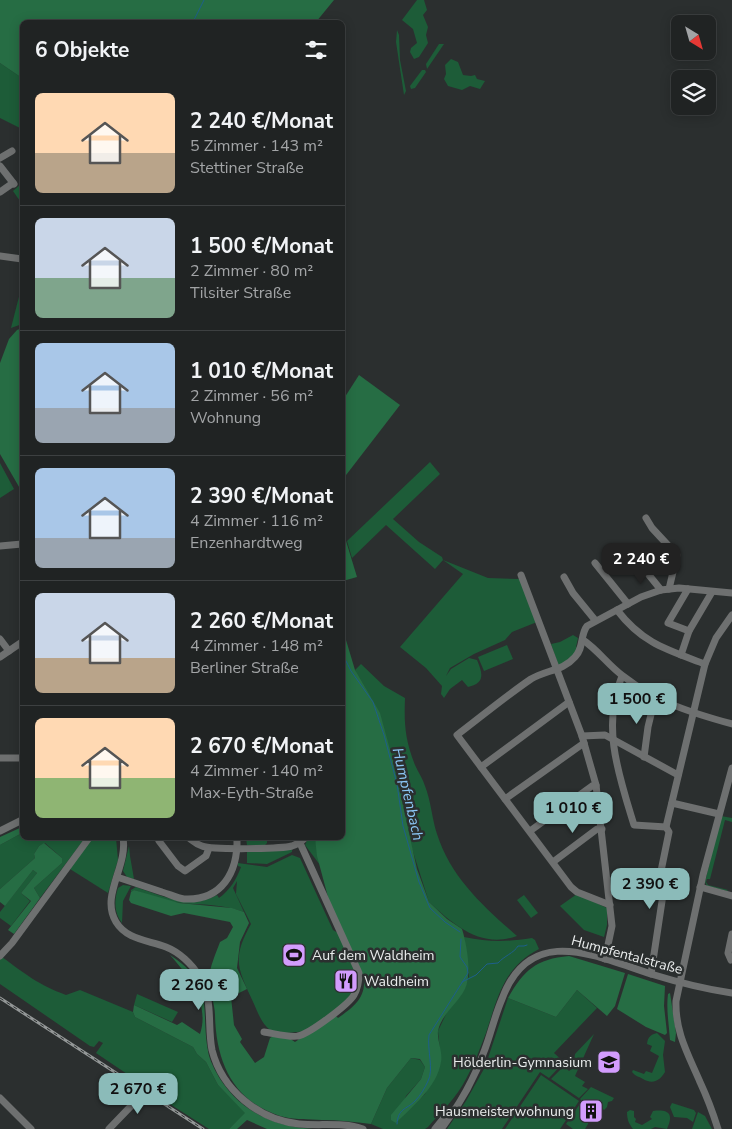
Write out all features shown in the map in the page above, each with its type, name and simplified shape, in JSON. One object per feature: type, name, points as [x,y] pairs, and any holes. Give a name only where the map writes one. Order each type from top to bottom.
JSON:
[{"type":"street","points":[[0,158],[12,151]]},
{"type":"street","points":[[0,166],[14,183],[0,192]]},
{"type":"street","points":[[0,256],[20,259]]},
{"type":"street","points":[[646,518],[652,528],[677,556],[669,588]]},
{"type":"street","points":[[0,546],[20,544]]},
{"type":"street","points":[[624,548],[636,559],[661,590]]},
{"type":"street","points":[[594,563],[628,604]]},
{"type":"street","points":[[521,575],[583,740],[596,785],[612,926],[605,959]]},
{"type":"street","points":[[564,577],[595,620]]},
{"type":"street","points":[[610,905],[577,892],[571,887],[457,734],[533,678],[562,668],[574,659],[582,646],[585,628],[595,620],[641,597],[669,588],[732,593]]},
{"type":"street","points":[[688,589],[668,623],[689,631]]},
{"type":"street","points":[[681,655],[689,631],[712,592]]},
{"type":"street","points":[[617,610],[631,627],[646,639],[706,664]]},
{"type":"street","points":[[651,974],[664,888],[664,878],[661,871],[669,832],[666,827],[706,664],[716,638],[732,615]]},
{"type":"street","points":[[0,639],[9,651]]},
{"type":"street","points":[[583,640],[622,676],[655,698],[694,714],[732,724]]},
{"type":"street","points":[[0,657],[20,643]]},
{"type":"street","points":[[622,676],[614,700],[611,722],[621,784],[634,825],[666,827]]},
{"type":"street","points":[[644,757],[648,727],[655,698]]},
{"type":"street","points":[[481,766],[569,702]]},
{"type":"street","points":[[505,799],[583,740],[605,735],[678,775]]},
{"type":"street","points":[[0,759],[20,758]]},
{"type":"street","points":[[718,1129],[709,1102],[678,1030],[676,1001],[700,887],[732,769]]},
{"type":"street","points":[[530,831],[596,785]]},
{"type":"street","points":[[672,803],[719,814]]},
{"type":"street","points":[[0,832],[20,821]]},
{"type":"street","points":[[553,862],[597,829],[602,829]]},
{"type":"street","points":[[0,956],[87,840]]},
{"type":"street","points":[[123,840],[123,852],[111,907],[114,917],[119,927],[128,934],[172,950],[187,961],[201,979],[208,997],[213,1052],[223,1076],[236,1093],[256,1109],[281,1120],[299,1124],[349,1126],[363,1129]]},
{"type":"street","points":[[192,840],[209,848],[284,848],[302,840],[359,973],[359,981],[353,996],[348,1002],[309,1031],[297,1037],[264,1032]]},
{"type":"street","points":[[117,877],[182,899],[200,898],[216,892],[228,880],[234,865],[237,840]]},
{"type":"street","points":[[158,841],[178,866],[185,871],[206,856],[209,848]]},
{"type":"street","points":[[652,878],[664,878]]},
{"type":"street","points":[[700,887],[732,896]]},
{"type":"street","points":[[731,960],[728,953],[732,934]]},
{"type":"street","name":"Humpfentalstraße","points":[[433,1129],[441,1126],[457,1104],[477,1068],[502,997],[517,971],[538,955],[551,951],[574,951],[680,982],[732,993]]},
{"type":"street","points":[[109,1129],[132,1105],[134,1100],[130,1096]]},
{"type":"street","points":[[0,1098],[31,1129]]},
{"type":"green space","points":[[0,0],[334,0],[318,20],[20,20],[20,77],[0,63]]},
{"type":"green space","points":[[417,0],[424,0],[427,10],[423,15],[428,27],[426,35],[428,43],[419,57],[414,59],[410,52],[411,48],[417,43],[413,29],[402,20]]},
{"type":"green space","points":[[397,30],[406,91],[404,95],[396,42]]},
{"type":"green space","points":[[439,44],[444,44],[427,69],[426,64]]},
{"type":"green space","points":[[451,59],[458,62],[463,75],[475,75],[477,79],[485,81],[480,89],[470,86],[462,90],[448,86],[444,79],[446,74],[445,65]]},
{"type":"green space","points":[[0,63],[20,77],[20,128],[0,118]]},
{"type":"green space","points":[[422,70],[426,72],[415,88],[411,89],[410,86]]},
{"type":"green space","points":[[20,185],[20,201],[13,191]]},
{"type":"green space","points":[[20,293],[20,325],[11,328]]},
{"type":"green space","points":[[20,329],[20,489],[0,454],[0,363],[9,339]]},
{"type":"green space","points":[[359,375],[400,405],[345,476],[345,397]]},
{"type":"green space","points":[[430,462],[440,474],[393,519],[419,542],[442,557],[443,560],[435,569],[386,525],[352,558],[347,541]]},
{"type":"green space","points":[[0,463],[14,489],[0,498]]},
{"type":"green space","points":[[345,538],[357,577],[345,580]]},
{"type":"green space","points":[[443,560],[488,578],[520,579],[537,622],[512,632],[505,640],[474,654],[450,668],[446,676],[451,669],[469,658],[477,660],[481,670],[481,677],[477,683],[468,687],[462,680],[450,689],[444,698],[441,694],[442,686],[426,668],[400,647],[463,574]]},
{"type":"green space","points":[[573,635],[578,638],[576,647],[578,648],[559,667],[551,644],[560,642]]},
{"type":"green space","points":[[345,637],[355,670],[380,713],[392,757],[417,869],[429,902],[447,919],[462,929],[468,959],[468,976],[465,989],[442,1020],[438,1031],[441,1050],[439,1071],[435,1080],[417,1103],[396,1123],[391,1120],[391,1115],[421,1079],[425,1067],[420,1059],[411,1058],[387,1088],[371,1124],[285,1117],[264,1109],[250,1100],[230,1078],[224,1064],[216,1032],[215,1011],[209,981],[212,964],[220,942],[227,938],[233,927],[230,922],[184,913],[171,916],[131,903],[129,900],[131,892],[134,890],[179,903],[232,908],[244,912],[249,923],[240,942],[237,968],[247,989],[231,997],[234,1025],[242,1039],[240,1042],[255,1063],[264,1057],[270,1038],[273,1036],[280,1035],[295,1042],[335,1015],[338,1018],[349,1010],[362,995],[363,975],[337,923],[317,856],[315,840],[345,840]]},
{"type":"green space","points":[[507,645],[513,659],[484,671],[478,657]]},
{"type":"green space","points":[[361,664],[384,686],[405,698],[405,724],[409,748],[427,792],[437,834],[451,864],[481,903],[517,936],[492,939],[469,933],[448,919],[429,902],[355,670]]},
{"type":"green space","points":[[721,816],[732,818],[732,822],[725,820],[710,879],[707,879],[706,882],[708,885],[727,891],[707,886],[705,882]]},
{"type":"green space","points":[[20,828],[20,834],[0,845],[0,837]]},
{"type":"green space","points":[[20,834],[20,840],[84,840],[40,898],[34,888],[62,863],[62,858],[45,843],[39,846],[34,854],[35,858],[0,889],[0,845]]},
{"type":"green space","points":[[91,840],[116,840],[118,860],[108,893],[70,869]]},
{"type":"green space","points":[[246,840],[267,840],[265,845],[247,845]]},
{"type":"green space","points":[[307,840],[315,840],[320,865],[305,845]]},
{"type":"green space","points":[[44,843],[62,858],[62,863],[34,888],[40,898],[14,934],[8,930],[31,901],[21,893],[37,873],[33,870],[5,906],[0,902],[0,889],[35,858],[34,854],[39,846]]},
{"type":"green space","points":[[129,846],[134,879],[127,877],[123,871]]},
{"type":"green space","points":[[292,849],[292,852],[267,864],[247,863],[247,851]]},
{"type":"green space","name":"Auf dem Waldheim","points":[[292,855],[300,858],[333,930],[338,933],[357,975],[357,983],[353,992],[346,1000],[329,1015],[304,1032],[279,1033],[270,1030],[260,1018],[248,992],[241,973],[239,956],[251,924],[236,894],[237,881],[233,888],[244,912],[220,906],[175,902],[134,890],[131,892],[136,887],[176,900],[197,901],[217,895],[219,898],[235,880],[241,867],[238,866],[238,863],[267,867]]},
{"type":"green space","points":[[33,870],[37,873],[21,893],[30,901],[11,926],[0,918],[0,912]]},
{"type":"green space","points":[[123,885],[131,886],[123,901],[122,923],[117,915],[115,902],[118,888]]},
{"type":"green space","points":[[577,894],[607,908],[607,925],[604,937],[584,930],[560,906]]},
{"type":"green space","points":[[524,895],[538,913],[531,918],[517,900]]},
{"type":"green space","points":[[464,937],[498,941],[532,938],[539,949],[517,965],[503,985],[486,1033],[466,1079],[453,1098],[428,1127],[425,1129],[383,1129],[371,1124],[387,1088],[411,1058],[420,1060],[425,1067],[421,1079],[406,1096],[396,1122],[425,1094],[441,1061],[438,1031],[447,1012],[464,990],[469,976]]},
{"type":"green space","points":[[170,955],[185,966],[194,976],[200,987],[205,1009],[209,1054],[211,1062],[224,1085],[245,1106],[257,1114],[283,1124],[313,1129],[267,1129],[247,1120],[237,1129],[229,1129],[245,1113],[218,1085],[206,1062],[197,1054],[193,1047],[135,1017],[133,1012],[134,1005],[177,1025],[182,1022],[200,1034],[202,1012],[200,1001],[190,981]]},
{"type":"green space","points":[[569,956],[625,973],[615,1006],[607,1016],[577,990],[556,1017],[508,998],[526,973],[539,963]]},
{"type":"green space","points":[[2,957],[25,974],[48,987],[66,995],[80,990],[133,1012],[135,1017],[193,1047],[197,1054],[206,1062],[218,1085],[246,1113],[229,1129],[209,1129],[140,1085],[136,1080],[96,1053],[103,1043],[99,1041],[94,1047],[90,1046],[0,984],[0,959]]},
{"type":"green space","points":[[628,974],[665,986],[664,1006],[667,1033],[665,1035],[646,1027],[617,1009]]},
{"type":"green space","points":[[577,990],[597,1008],[554,1053],[564,1062],[549,1078],[540,1072],[502,1129],[447,1129],[466,1101],[485,1067],[508,998],[556,1017]]},
{"type":"green space","points":[[670,993],[676,1033],[675,1042],[670,1040],[667,1005],[668,994]]},
{"type":"green space","points":[[137,994],[178,1012],[172,1022],[134,1005]]},
{"type":"green space","points":[[657,1033],[665,1041],[663,1055],[665,1072],[658,1080],[646,1081],[632,1072],[633,1070],[644,1074],[646,1071],[652,1073],[659,1056],[650,1051],[652,1046],[647,1044],[650,1037]]},
{"type":"green space","points":[[594,1034],[575,1076],[585,1082],[582,1086],[588,1089],[579,1098],[551,1079],[564,1066],[569,1071],[573,1068],[575,1054]]},
{"type":"green space","points":[[541,1075],[579,1101],[560,1129],[505,1129]]},
{"type":"green space","points":[[591,1087],[614,1098],[608,1102],[604,1110],[601,1107],[597,1108],[594,1104],[585,1109],[590,1116],[585,1129],[573,1129],[566,1124],[582,1101],[580,1099]]},
{"type":"green space","points":[[672,1103],[694,1110],[696,1113],[693,1122],[687,1118],[674,1117],[670,1107]]},
{"type":"green space","points":[[630,1110],[634,1111],[635,1122],[642,1125],[652,1119],[650,1117],[653,1111],[666,1112],[670,1116],[667,1129],[655,1127],[651,1129],[633,1129],[627,1117],[627,1112]]},
{"type":"green space","points":[[698,1112],[705,1116],[712,1129],[692,1129]]},
{"type":"waterway","points":[[194,20],[204,0]]},
{"type":"waterway","name":"Humpfenbach","points":[[345,659],[351,671],[373,702],[384,735],[397,784],[403,826],[419,882],[430,908],[445,922],[460,932]]},
{"type":"waterway","name":"Humpfenbach","points":[[397,1124],[401,1112],[417,1099],[427,1084],[430,1076],[429,1035],[468,973],[467,967],[460,957],[461,939]]},
{"type":"waterway","points":[[462,982],[476,975],[487,964],[498,963],[518,946],[527,945]]},
{"type":"railway","points":[[0,998],[203,1129]]},
{"type":"place","name":"Auf dem Waldheim","points":[[294,955]]},
{"type":"place","name":"Waldheim","points":[[346,981]]},
{"type":"place","name":"Hölderlin-Gymnasium","points":[[609,1062]]},
{"type":"place","name":"Hausmeisterwohnung","points":[[591,1111]]}]
